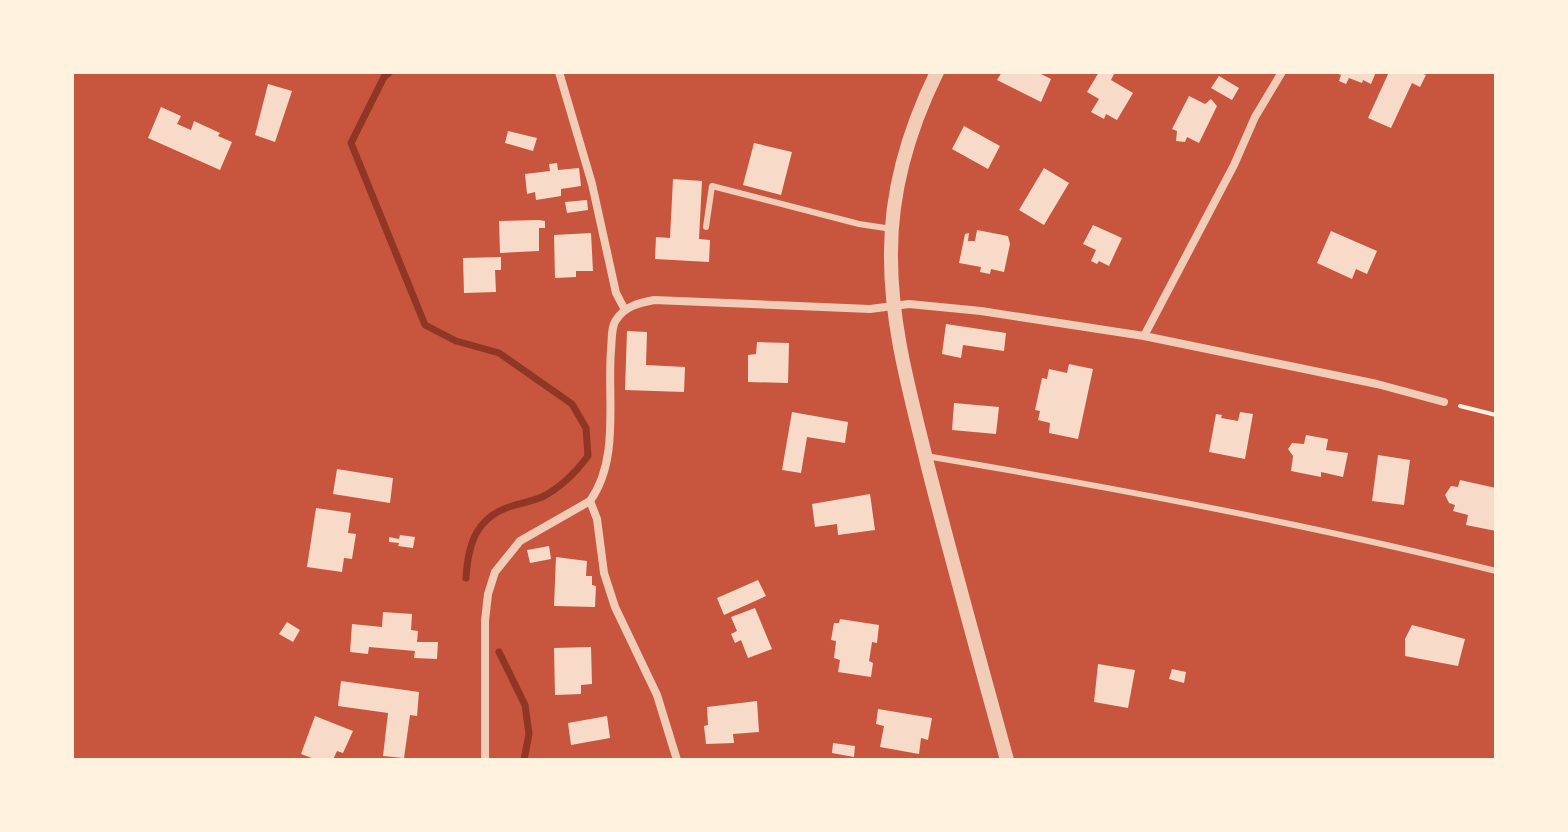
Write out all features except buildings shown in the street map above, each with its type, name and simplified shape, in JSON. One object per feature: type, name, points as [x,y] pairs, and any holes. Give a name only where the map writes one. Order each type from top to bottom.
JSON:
[{"type":"street","points":[[559,72],[592,184],[616,293],[625,310]]},
{"type":"street","points":[[937,72],[909,136],[898,186],[892,229],[893,305],[898,342],[926,456],[1007,760]]},
{"type":"street","points":[[1144,336],[1234,165],[1255,117],[1282,72]]},
{"type":"street","points":[[485,760],[485,621],[488,594],[495,572],[520,541],[590,501],[604,476],[615,321],[625,310],[639,303],[654,300],[870,309],[909,304],[967,309],[1144,336],[1377,384],[1444,402]]},
{"type":"street","points":[[590,501],[597,519],[598,546],[615,607],[657,695],[677,760]]},
{"type":"lane","points":[[706,227],[712,186],[859,224],[892,229]]},
{"type":"lane","points":[[926,456],[1045,475],[1263,517],[1496,571]]},
{"type":"path","points":[[1444,402],[1496,415]]},
{"type":"waterway","points":[[390,72],[384,77],[351,143],[425,325],[456,341],[499,353],[572,404],[586,428],[588,456],[567,479],[542,497],[500,511],[482,525],[472,543],[466,578]]},
{"type":"waterway","points":[[499,652],[525,705],[529,734],[524,760]]}]
